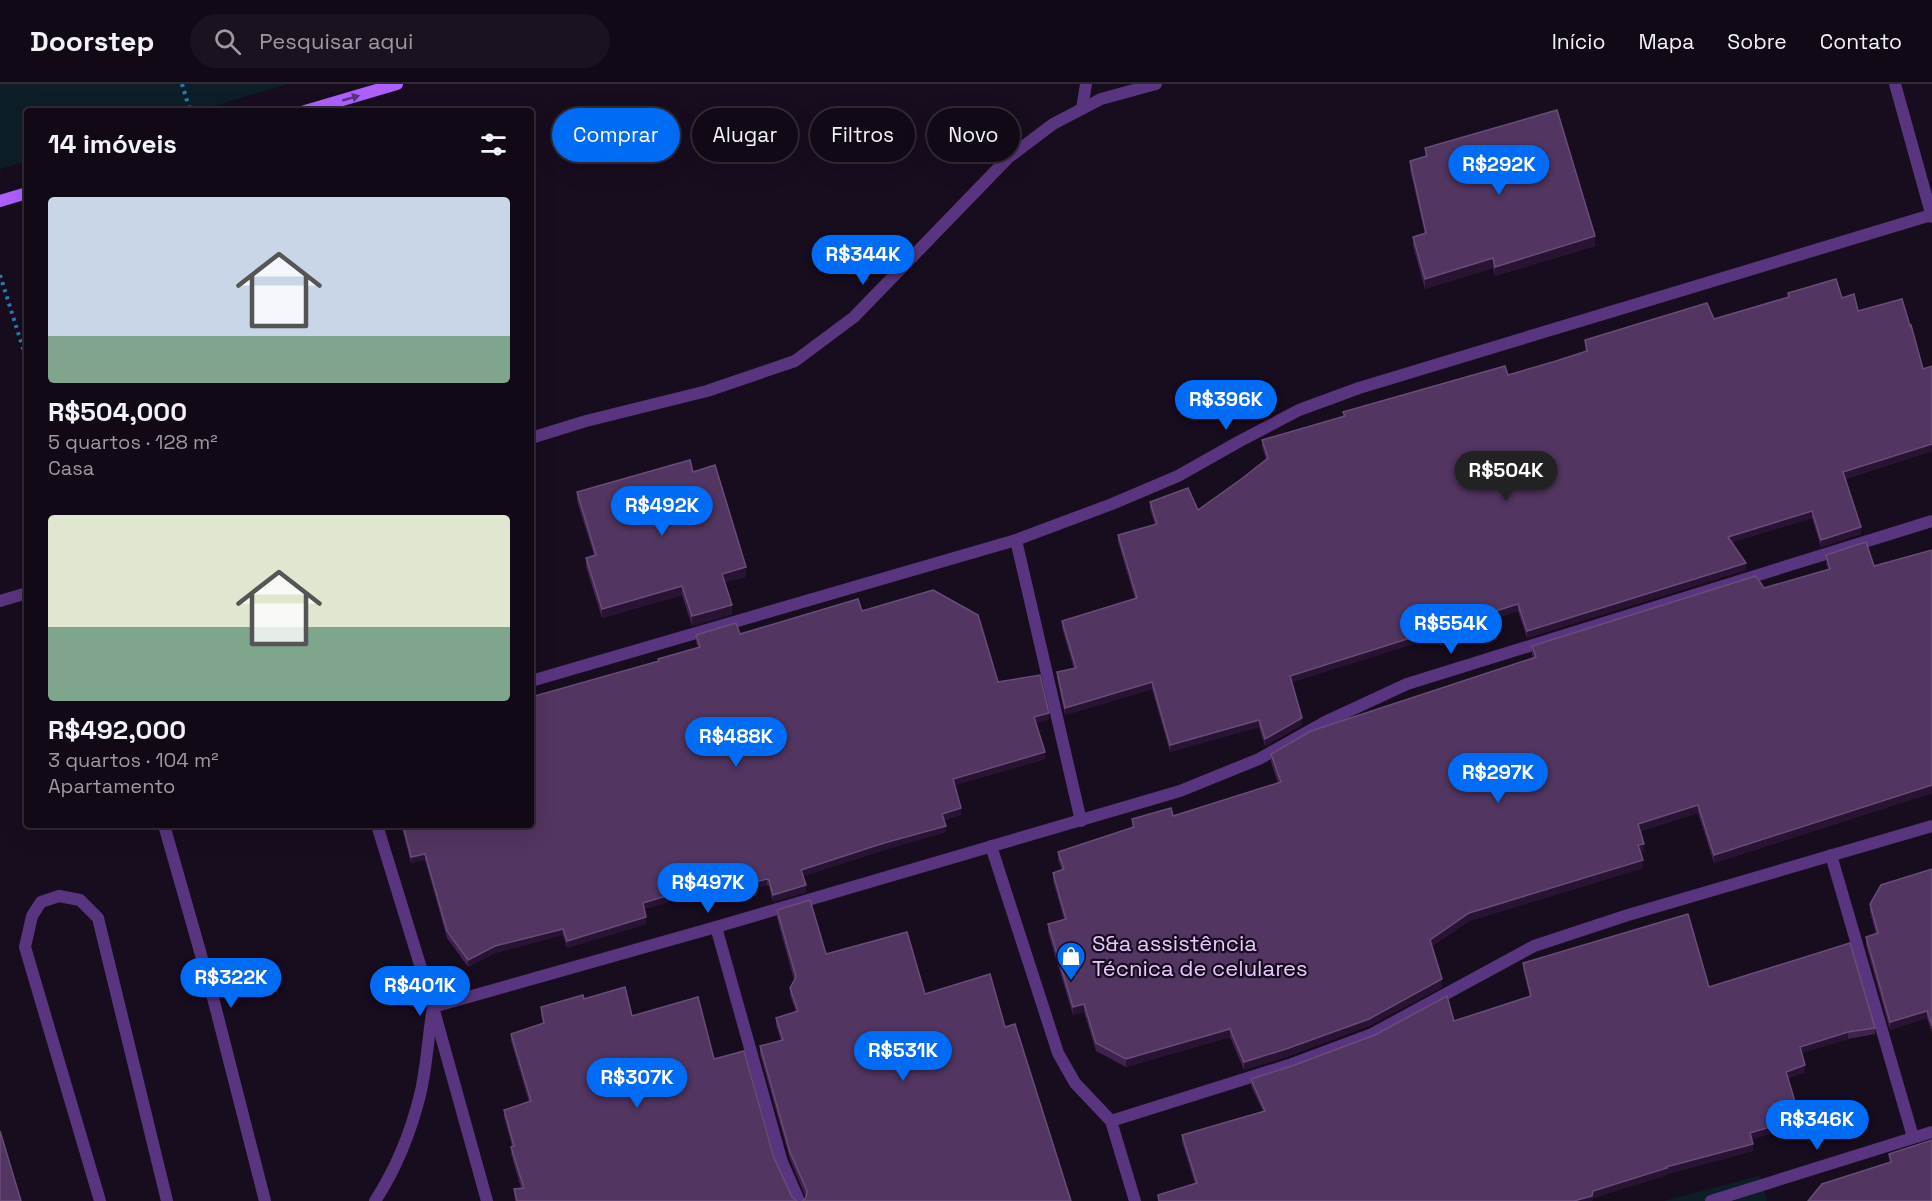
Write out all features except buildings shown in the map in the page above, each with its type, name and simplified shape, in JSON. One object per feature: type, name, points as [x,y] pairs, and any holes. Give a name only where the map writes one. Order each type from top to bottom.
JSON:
[{"type":"street","points":[[315,108],[397,84]]},
{"type":"street","points":[[1082,109],[1086,84]]},
{"type":"street","points":[[534,437],[706,390],[795,361],[854,317],[1008,158],[1053,124],[1101,99],[1156,84]]},
{"type":"street","points":[[534,680],[1016,540],[1178,476],[1299,410],[1359,388],[1932,216],[1895,84]]},
{"type":"street","points":[[0,201],[24,194]]},
{"type":"street","points":[[433,1007],[1180,791],[1259,759],[1325,722],[1407,684],[1932,521]]},
{"type":"street","points":[[1016,540],[1081,821]]},
{"type":"street","points":[[0,601],[24,594]]},
{"type":"street","points":[[1111,1121],[1289,1065],[1372,1034],[1534,946],[1628,915],[1932,826]]},
{"type":"street","points":[[165,828],[211,990],[265,1201]]},
{"type":"street","points":[[377,828],[433,1007],[487,1201]]},
{"type":"street","points":[[991,846],[1058,1053],[1075,1083],[1111,1121],[1135,1201]]},
{"type":"street","points":[[1831,855],[1913,1137]]},
{"type":"street","points":[[100,1201],[25,947],[32,916],[41,902],[59,896],[80,900],[98,918],[167,1201]]},
{"type":"street","points":[[716,927],[782,1162],[800,1201]]},
{"type":"street","points":[[375,1201],[409,1134],[420,1093],[433,1007]]},
{"type":"street","points":[[1711,1201],[1739,1196],[1932,1132]]},
{"type":"path","points":[[182,84],[189,108]]},
{"type":"path","points":[[0,274],[24,351]]},
{"type":"shaded area","points":[[0,84],[288,84],[207,108],[24,108],[24,162],[0,169]]},
{"type":"shaded area","points":[[1759,1176],[1767,1201],[1663,1201]]},
{"type":"place","name":"S&a assistência Técnica de celulares","points":[[1071,982]]}]
